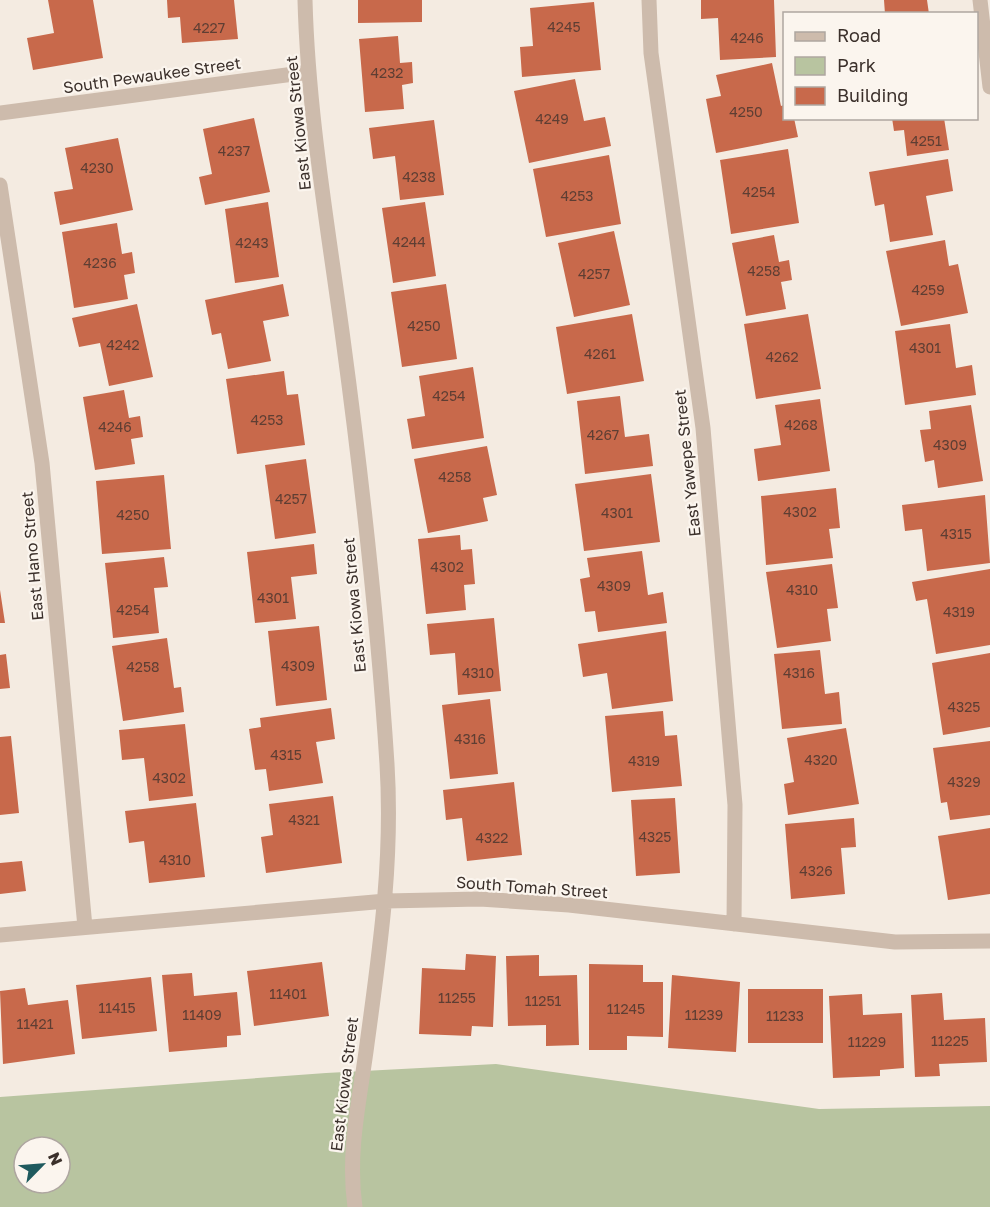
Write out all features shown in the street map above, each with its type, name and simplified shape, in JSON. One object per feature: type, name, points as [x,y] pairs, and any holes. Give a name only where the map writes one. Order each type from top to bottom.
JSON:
[{"type":"street","name":"East Kiowa Street","points":[[305,0],[309,72],[356,438],[387,765],[390,853],[386,901],[355,1118],[351,1178],[355,1207]]},
{"type":"street","name":"East Yawepe Street","points":[[649,0],[651,53],[703,428],[735,805],[734,924]]},
{"type":"street","points":[[980,0],[990,87]]},
{"type":"street","name":"South Pewaukee Street","points":[[0,113],[309,72]]},
{"type":"street","name":"East Hano Street","points":[[0,184],[42,463],[85,927]]},
{"type":"street","name":"South Tomah Street","points":[[0,935],[386,901],[480,899],[569,905],[895,942],[990,941]]},
{"type":"green space","points":[[496,1064],[819,1109],[990,1106],[990,1207],[0,1207],[0,1097],[326,1073]]},
{"type":"building","points":[[48,0],[93,0],[103,58],[33,70],[27,38],[54,33]]},
{"type":"building","points":[[167,0],[234,0],[238,39],[182,43],[180,17],[168,18]]},
{"type":"building","points":[[358,0],[422,0],[422,22],[358,23]]},
{"type":"building","points":[[701,0],[774,0],[776,57],[720,60],[718,18],[701,19]]},
{"type":"building","points":[[884,0],[927,0],[929,12],[885,12]]},
{"type":"building","points":[[594,2],[601,70],[522,77],[520,47],[533,46],[530,8]]},
{"type":"building","points":[[398,36],[400,63],[412,62],[413,83],[402,85],[404,109],[365,112],[359,39]]},
{"type":"building","points":[[772,63],[781,106],[783,105],[783,120],[794,120],[798,137],[716,153],[706,99],[721,96],[716,75]]},
{"type":"building","points":[[575,79],[584,121],[605,117],[611,146],[529,163],[514,91]]},
{"type":"building","points":[[254,118],[270,192],[205,205],[199,177],[212,174],[203,129]]},
{"type":"building","points":[[434,120],[444,195],[400,200],[395,156],[373,159],[369,128]]},
{"type":"building","points":[[892,120],[944,120],[949,150],[907,156],[904,130],[894,131]]},
{"type":"building","points":[[118,138],[133,210],[60,225],[54,192],[73,189],[65,148]]},
{"type":"building","points":[[788,149],[799,223],[731,234],[720,160]]},
{"type":"building","points":[[609,155],[621,224],[546,237],[533,169]]},
{"type":"building","points":[[948,159],[953,191],[926,196],[933,235],[890,242],[884,204],[875,206],[869,172]]},
{"type":"building","points":[[268,202],[279,277],[235,283],[225,209]]},
{"type":"building","points":[[425,202],[436,276],[393,283],[382,208]]},
{"type":"building","points":[[117,223],[122,254],[132,252],[135,273],[124,275],[128,299],[74,308],[62,232]]},
{"type":"building","points":[[614,231],[630,305],[574,317],[558,243]]},
{"type":"building","points":[[774,235],[779,262],[789,260],[792,280],[781,282],[786,309],[746,316],[732,243]]},
{"type":"building","points":[[945,240],[949,266],[958,264],[968,313],[901,326],[886,251]]},
{"type":"building","points":[[283,284],[289,316],[263,321],[271,361],[228,369],[221,333],[212,335],[205,300]]},
{"type":"building","points":[[446,284],[457,359],[402,367],[391,292]]},
{"type":"building","points":[[137,304],[153,377],[109,386],[100,343],[79,347],[72,318]]},
{"type":"building","points":[[632,314],[644,381],[567,394],[556,327]]},
{"type":"building","points":[[808,314],[821,389],[756,399],[744,324]]},
{"type":"building","points":[[950,324],[956,368],[972,365],[976,395],[905,405],[895,331]]},
{"type":"building","points":[[473,367],[484,438],[412,449],[407,419],[425,416],[419,376]]},
{"type":"building","points":[[284,371],[287,395],[298,394],[305,445],[237,454],[226,379]]},
{"type":"building","points":[[124,390],[129,418],[140,416],[143,437],[131,439],[135,464],[95,470],[83,397]]},
{"type":"building","points":[[620,396],[625,437],[649,434],[653,466],[585,474],[577,401]]},
{"type":"building","points":[[820,399],[830,471],[758,481],[754,449],[781,445],[775,405]]},
{"type":"building","points":[[971,405],[983,481],[938,488],[934,460],[925,462],[920,430],[931,429],[929,411]]},
{"type":"building","points":[[487,446],[497,495],[483,498],[488,521],[428,533],[414,459]]},
{"type":"building","points":[[306,459],[316,533],[275,539],[265,465]]},
{"type":"building","points":[[651,474],[660,542],[584,551],[575,484]]},
{"type":"building","points":[[164,475],[171,549],[102,554],[96,481]]},
{"type":"building","points":[[836,488],[840,528],[829,529],[833,558],[766,565],[761,496]]},
{"type":"building","points":[[985,495],[990,563],[927,571],[922,529],[905,531],[902,505]]},
{"type":"building","points":[[460,535],[461,550],[472,549],[475,584],[464,585],[466,610],[426,614],[418,539]]},
{"type":"building","points":[[314,544],[317,574],[291,577],[296,619],[255,623],[247,552]]},
{"type":"building","points":[[642,551],[648,595],[663,592],[667,623],[598,632],[595,611],[585,612],[580,579],[590,577],[587,558]]},
{"type":"building","points":[[164,557],[168,587],[154,588],[159,633],[113,638],[105,563]]},
{"type":"building","points":[[832,564],[838,608],[827,609],[831,641],[777,648],[766,572]]},
{"type":"building","points":[[990,569],[990,645],[936,654],[927,599],[916,601],[912,582]]},
{"type":"building","points":[[0,590],[5,623],[0,623]]},
{"type":"building","points":[[494,618],[501,691],[458,695],[455,653],[430,655],[427,624]]},
{"type":"building","points":[[319,626],[327,700],[276,706],[268,631]]},
{"type":"building","points":[[666,631],[673,701],[612,709],[607,673],[583,677],[578,644]]},
{"type":"building","points":[[167,638],[174,688],[181,687],[184,712],[123,721],[112,646]]},
{"type":"building","points":[[820,650],[825,694],[839,692],[842,724],[782,729],[774,654]]},
{"type":"building","points":[[990,653],[990,727],[943,735],[932,663]]},
{"type":"building","points":[[6,654],[10,688],[0,689],[0,655]]},
{"type":"building","points":[[490,699],[498,774],[450,779],[442,705]]},
{"type":"building","points":[[331,708],[335,739],[316,742],[323,783],[269,791],[266,769],[255,770],[249,729],[261,727],[260,718]]},
{"type":"building","points":[[663,711],[665,736],[677,735],[682,786],[612,792],[605,716]]},
{"type":"building","points":[[185,724],[193,796],[149,801],[144,758],[122,760],[119,730]]},
{"type":"building","points":[[846,728],[859,804],[788,815],[784,784],[794,782],[787,738]]},
{"type":"building","points":[[11,736],[19,813],[0,815],[0,737]]},
{"type":"building","points":[[990,741],[990,815],[950,820],[947,802],[941,803],[933,748]]},
{"type":"building","points":[[514,782],[522,855],[467,861],[462,818],[446,820],[443,790]]},
{"type":"building","points":[[333,796],[342,863],[266,873],[261,837],[273,835],[269,804]]},
{"type":"building","points":[[675,798],[680,873],[636,876],[631,800]]},
{"type":"building","points":[[196,803],[205,877],[149,883],[144,841],[129,843],[125,811]]},
{"type":"building","points":[[854,818],[856,847],[841,848],[845,894],[791,899],[785,824]]},
{"type":"building","points":[[990,828],[990,894],[948,900],[938,836]]},
{"type":"building","points":[[22,861],[26,891],[0,894],[0,863]]},
{"type":"building","points":[[466,954],[496,956],[493,1027],[472,1026],[471,1036],[419,1034],[422,968],[465,970]]},
{"type":"building","points":[[539,955],[539,976],[577,975],[579,1045],[546,1046],[546,1025],[508,1026],[506,956]]},
{"type":"building","points":[[322,962],[329,1016],[254,1026],[247,971]]},
{"type":"building","points":[[589,964],[643,965],[643,982],[663,982],[663,1037],[627,1036],[627,1050],[589,1050]]},
{"type":"building","points":[[192,973],[194,996],[237,992],[241,1035],[227,1036],[227,1047],[169,1052],[162,975]]},
{"type":"building","points":[[672,975],[740,982],[736,1052],[668,1048]]},
{"type":"building","points":[[151,977],[157,1031],[82,1039],[76,985]]},
{"type":"building","points":[[25,988],[28,1005],[68,1000],[75,1054],[3,1064],[0,991]]},
{"type":"building","points":[[748,989],[823,989],[823,1043],[748,1043]]},
{"type":"building","points":[[942,993],[944,1020],[985,1018],[987,1062],[939,1064],[940,1076],[915,1077],[911,995]]},
{"type":"building","points":[[862,994],[863,1015],[902,1013],[904,1068],[880,1070],[880,1076],[833,1078],[829,996]]}]
